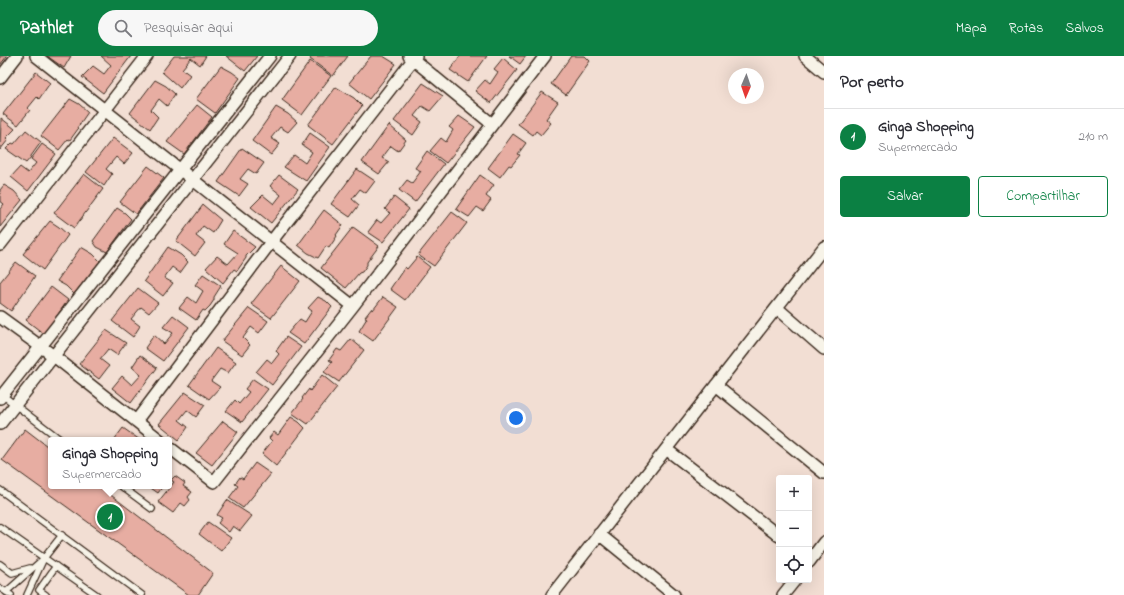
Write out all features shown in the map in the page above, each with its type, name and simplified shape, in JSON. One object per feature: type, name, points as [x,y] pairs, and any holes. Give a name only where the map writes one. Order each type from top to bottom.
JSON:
[{"type":"street","points":[[0,78],[17,56]]},
{"type":"street","points":[[36,56],[353,306]]},
{"type":"street","points":[[0,245],[147,56]]},
{"type":"street","points":[[1,395],[41,347],[270,56]]},
{"type":"street","points":[[0,424],[290,56]]},
{"type":"street","points":[[172,449],[214,482],[353,306],[545,56]]},
{"type":"street","points":[[805,56],[824,72]]},
{"type":"street","points":[[136,421],[413,57],[492,124]]},
{"type":"street","points":[[552,595],[598,534],[824,247]]},
{"type":"street","points":[[777,308],[824,349]]},
{"type":"street","points":[[0,317],[156,437]]},
{"type":"street","points":[[716,385],[824,473]]},
{"type":"street","points":[[666,449],[776,534]]},
{"type":"street","points":[[598,534],[674,595]]},
{"type":"street","points":[[812,557],[824,542]]},
{"type":"street","points":[[783,595],[793,583]]},
{"type":"lane","points":[[1,395],[58,437]]},
{"type":"lane","points":[[125,489],[152,509]]},
{"type":"lane","points":[[0,490],[142,595]]},
{"type":"lane","points":[[0,527],[97,595]]},
{"type":"lane","points":[[0,588],[8,593],[33,567],[44,558],[62,535]]},
{"type":"lane","points":[[27,595],[44,558]]},
{"type":"lane","points":[[0,564],[12,573],[33,567]]},
{"type":"lane","points":[[46,595],[39,590],[56,566]]},
{"type":"building","points":[[0,56],[7,56],[0,65]]},
{"type":"building","points":[[47,56],[71,56],[64,68]]},
{"type":"building","points":[[101,56],[131,56],[103,93],[82,77],[93,66],[104,74],[111,65]]},
{"type":"building","points":[[174,56],[206,56],[200,65],[191,58],[182,69],[190,75],[180,88],[162,72]]},
{"type":"building","points":[[226,56],[257,56],[245,71]]},
{"type":"building","points":[[312,56],[348,56],[333,76],[310,59]]},
{"type":"building","points":[[371,56],[383,56],[396,64],[369,99],[349,83]]},
{"type":"building","points":[[460,56],[487,56],[468,82],[450,70]]},
{"type":"building","points":[[509,56],[526,56],[520,64]]},
{"type":"building","points":[[571,56],[585,56],[590,61],[566,95],[551,84]]},
{"type":"building","points":[[503,58],[517,70],[491,103],[475,91],[485,80],[490,84],[498,72],[494,69]]},
{"type":"building","points":[[310,61],[331,76],[302,115],[282,100]]},
{"type":"building","points":[[221,66],[240,78],[215,113],[196,99]]},
{"type":"building","points":[[36,72],[50,83],[39,99],[37,97],[28,108],[30,110],[18,125],[3,114]]},
{"type":"building","points":[[155,80],[166,86],[175,94],[167,106],[159,99],[151,110],[158,117],[150,129],[130,113]]},
{"type":"building","points":[[423,83],[443,96],[430,111],[422,106],[414,116],[422,122],[413,135],[394,121]]},
{"type":"building","points":[[336,87],[354,98],[362,106],[333,144],[308,125]]},
{"type":"building","points":[[542,92],[558,102],[546,119],[551,123],[541,135],[536,131],[533,135],[518,124]]},
{"type":"building","points":[[70,99],[79,104],[88,112],[70,140],[68,139],[59,150],[41,136]]},
{"type":"building","points":[[197,105],[212,117],[184,154],[167,142]]},
{"type":"building","points":[[276,107],[288,114],[297,122],[288,132],[280,127],[271,138],[280,144],[271,155],[252,141]]},
{"type":"building","points":[[459,116],[475,127],[446,163],[430,151],[441,138],[446,142],[453,130],[449,127]]},
{"type":"building","points":[[1,118],[15,129],[6,138],[8,140],[0,150]]},
{"type":"building","points":[[389,125],[406,140],[398,151],[391,146],[382,158],[389,162],[379,174],[362,162]]},
{"type":"building","points":[[26,130],[41,142],[26,163],[6,149],[12,143],[14,144]]},
{"type":"building","points":[[310,133],[330,147],[306,181],[284,167],[294,155],[305,163],[312,152],[302,145]]},
{"type":"building","points":[[513,134],[526,143],[518,154],[520,155],[511,166],[509,165],[500,177],[488,168]]},
{"type":"building","points":[[113,138],[133,153],[124,164],[116,157],[106,169],[112,174],[104,186],[86,172]]},
{"type":"building","points":[[42,144],[56,154],[28,191],[11,177],[20,167],[28,173],[36,163],[31,159]]},
{"type":"building","points":[[242,148],[264,163],[256,174],[248,169],[240,179],[248,184],[239,196],[218,182]]},
{"type":"building","points":[[427,151],[444,164],[415,202],[399,190],[407,180],[412,183],[421,171],[415,168]]},
{"type":"building","points":[[148,166],[164,178],[136,214],[120,202]]},
{"type":"building","points":[[357,169],[375,181],[366,193],[360,189],[352,199],[359,205],[350,217],[331,204]]},
{"type":"building","points":[[84,174],[103,189],[74,228],[54,213]]},
{"type":"building","points":[[279,175],[298,189],[271,223],[251,207],[263,195],[274,204],[281,195],[270,186]]},
{"type":"building","points":[[480,175],[494,185],[486,196],[491,200],[483,211],[477,207],[469,217],[456,209]]},
{"type":"building","points":[[4,185],[14,191],[22,200],[0,227],[0,209],[4,204],[0,201],[0,190]]},
{"type":"building","points":[[394,197],[409,209],[383,242],[368,232],[377,220],[381,223],[390,213],[385,209]]},
{"type":"building","points":[[203,205],[221,220],[213,233],[203,226],[196,236],[205,243],[195,256],[176,241]]},
{"type":"building","points":[[117,208],[131,219],[107,252],[97,247],[93,241]]},
{"type":"building","points":[[324,210],[343,225],[329,248],[326,246],[318,258],[308,253],[298,245]]},
{"type":"building","points":[[452,212],[467,223],[434,266],[418,255]]},
{"type":"building","points":[[50,221],[68,235],[43,270],[23,254]]},
{"type":"building","points":[[353,227],[379,246],[367,262],[367,265],[362,272],[359,273],[346,288],[321,268]]},
{"type":"building","points":[[233,231],[255,247],[246,256],[237,271],[234,269],[223,283],[206,268],[217,256],[228,264],[238,253],[224,244]]},
{"type":"building","points":[[81,247],[93,254],[100,261],[74,294],[66,286],[57,281]]},
{"type":"building","points":[[168,247],[181,255],[188,262],[180,273],[172,267],[164,278],[173,283],[163,296],[144,281]]},
{"type":"building","points":[[417,257],[430,267],[405,300],[390,289],[405,267],[407,269]]},
{"type":"building","points":[[16,262],[35,276],[11,311],[0,303],[0,282]]},
{"type":"building","points":[[281,266],[300,281],[271,318],[251,304]]},
{"type":"building","points":[[203,274],[221,286],[210,306],[205,311],[203,310],[196,320],[179,308],[188,297],[196,303],[203,291],[195,285]]},
{"type":"building","points":[[51,287],[68,300],[44,334],[26,320]]},
{"type":"building","points":[[138,288],[158,303],[149,313],[141,307],[131,319],[140,326],[133,337],[112,321]]},
{"type":"building","points":[[318,297],[326,301],[332,307],[304,344],[288,333],[300,319],[305,322],[312,311],[308,308]]},
{"type":"building","points":[[383,297],[398,307],[373,341],[359,331],[367,318],[365,317],[372,308],[373,310]]},
{"type":"building","points":[[249,308],[268,321],[259,333],[251,327],[243,338],[250,345],[242,355],[222,341]]},
{"type":"building","points":[[173,315],[189,327],[163,361],[145,348],[154,335],[164,344],[173,333],[163,327]]},
{"type":"building","points":[[106,330],[126,343],[117,355],[108,349],[100,359],[109,366],[99,379],[79,364]]},
{"type":"building","points":[[286,337],[301,347],[272,385],[256,372],[267,359],[272,363],[279,354],[276,351]]},
{"type":"building","points":[[351,339],[364,350],[339,382],[324,372],[332,362],[329,360],[337,349],[341,351]]},
{"type":"building","points":[[216,348],[236,362],[228,373],[220,369],[211,381],[220,387],[209,399],[189,385]]},
{"type":"building","points":[[140,355],[157,368],[131,403],[112,388],[122,376],[132,385],[141,375],[132,367]]},
{"type":"building","points":[[322,375],[337,387],[308,424],[292,413],[309,389],[310,391]]},
{"type":"building","points":[[253,379],[268,389],[242,422],[226,411],[235,400],[239,404],[249,392],[245,389]]},
{"type":"building","points":[[185,392],[205,405],[196,417],[187,410],[179,420],[188,427],[179,440],[159,424]]},
{"type":"building","points":[[291,417],[305,428],[276,466],[262,454],[272,441],[269,438],[274,432],[278,435]]},
{"type":"building","points":[[223,421],[238,432],[212,465],[196,453]]},
{"type":"building","points":[[123,428],[136,437],[116,437]]},
{"type":"building","points":[[25,429],[48,447],[48,489],[103,489],[213,573],[198,595],[189,595],[2,460]]},
{"type":"building","points":[[255,463],[271,474],[243,508],[229,498],[238,486],[235,484],[240,477],[243,479]]},
{"type":"building","points":[[175,476],[185,483],[183,486],[192,492],[188,497],[190,500],[185,506],[181,503],[173,513],[158,502],[168,489],[172,489],[172,484],[174,482],[172,479]]},
{"type":"building","points":[[152,489],[161,489],[158,493]]},
{"type":"building","points":[[227,500],[252,516],[240,531],[233,526],[229,532],[218,523],[222,518],[217,515]]},
{"type":"building","points":[[208,522],[231,538],[221,551],[199,534]]},
{"type":"place","name":"Ginga Shopping","points":[[110,517]]}]
